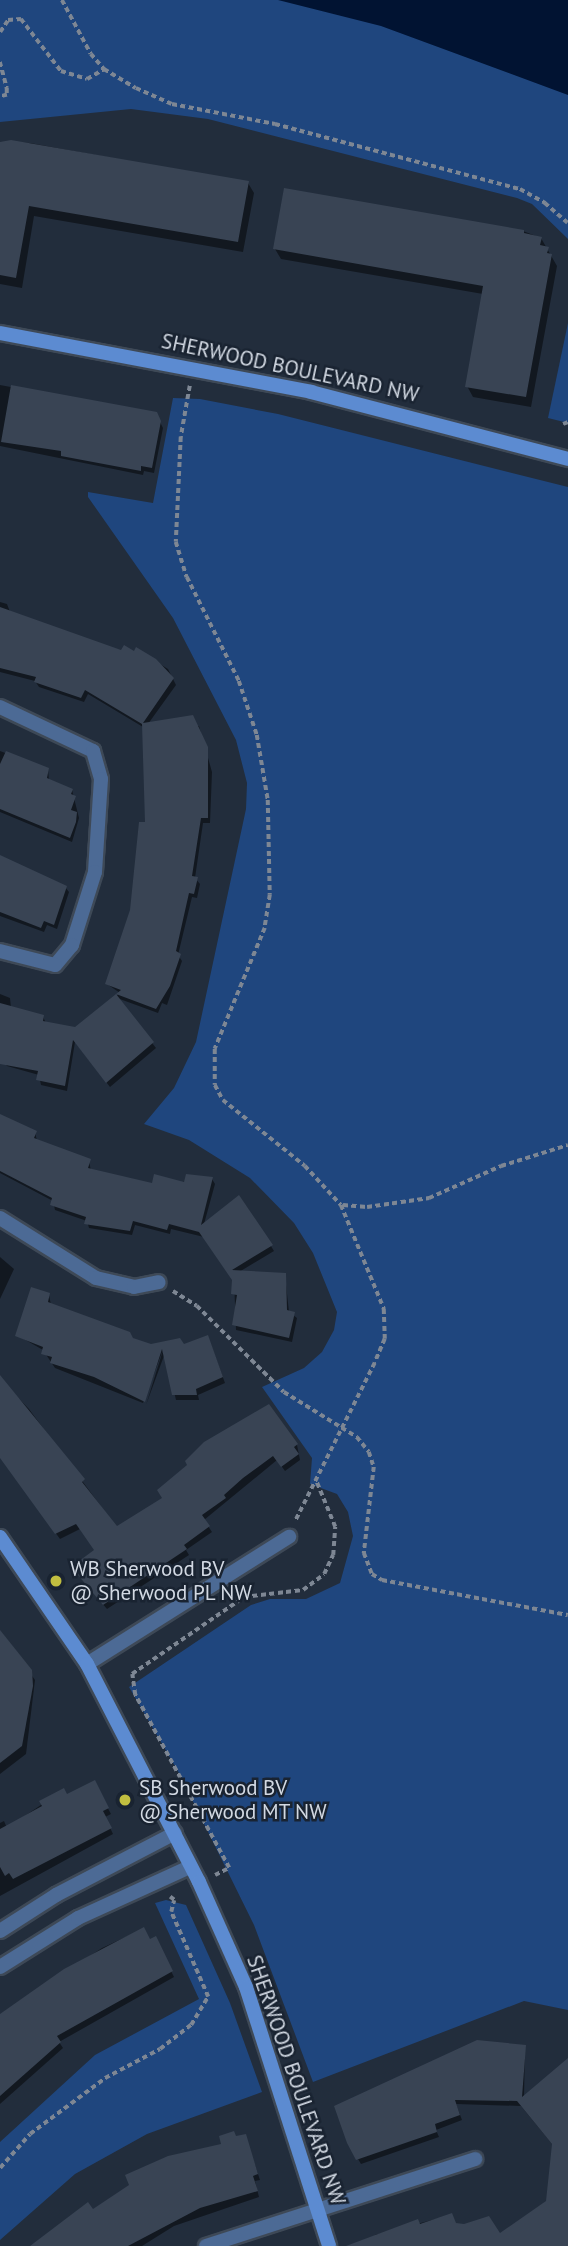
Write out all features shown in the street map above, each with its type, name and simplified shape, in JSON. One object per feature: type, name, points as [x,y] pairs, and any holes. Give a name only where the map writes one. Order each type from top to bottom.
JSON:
[{"type":"street","name":"SHERWOOD BOULEVARD NW","points":[[0,333],[194,368],[436,421],[568,459]]},
{"type":"street","points":[[0,708],[93,751],[101,779],[95,872],[72,945],[55,965],[0,951]]},
{"type":"street","points":[[0,1218],[96,1278],[134,1287],[159,1282]]},
{"type":"street","name":"SHERWOOD BOULEVARD NW","points":[[0,1537],[87,1664],[175,1833],[246,1987],[329,2246]]},
{"type":"street","points":[[87,1664],[289,1537]]},
{"type":"street","name":"SHERWOOD BOULEVARD NW","points":[[0,1548],[17,1563]]},
{"type":"street","points":[[0,1931],[56,1895],[175,1833]]},
{"type":"street","points":[[0,1967],[78,1918],[190,1867]]},
{"type":"street","points":[[206,2246],[475,2160]]},
{"type":"path","points":[[62,0],[104,69],[172,104],[275,124],[520,189],[545,203],[568,223]]},
{"type":"path","points":[[0,32],[8,20],[21,19],[61,71],[88,79],[104,69]]},
{"type":"path","points":[[0,62],[7,94],[0,97]]},
{"type":"path","points":[[194,368],[181,437],[176,542],[187,578],[239,681],[257,734],[268,800],[270,895],[265,928],[215,1049],[215,1085],[223,1100],[305,1166],[341,1205],[384,1309],[385,1339],[316,1481],[304,1495],[289,1537]]},
{"type":"path","points":[[341,1205],[368,1207],[429,1198],[501,1166],[568,1145]]},
{"type":"path","points":[[159,1282],[197,1306],[284,1392],[341,1426],[363,1444],[374,1467],[364,1553],[372,1574],[382,1580],[568,1615]]},
{"type":"path","points":[[229,1868],[135,1695],[132,1674],[244,1597],[303,1590],[324,1574],[333,1555],[335,1527],[316,1481]]},
{"type":"path","points":[[0,2168],[30,2134],[105,2078],[160,2049],[191,2025],[208,1997],[171,1912],[174,1900],[168,1897]]},
{"type":"shaded area","points":[[0,0],[568,0],[568,239],[532,204],[517,198],[208,119],[131,109],[0,122]]},
{"type":"shaded area","points":[[278,0],[568,0],[568,95],[381,26]]},
{"type":"shaded area","points":[[568,323],[568,423],[548,418]]},
{"type":"shaded area","points":[[173,398],[200,399],[278,414],[568,487],[568,2010],[524,2001],[313,2082],[254,1925],[179,1773],[129,1687],[251,1605],[270,1599],[306,1599],[340,1583],[353,1536],[348,1512],[337,1494],[310,1484],[312,1458],[262,1387],[304,1368],[322,1352],[334,1330],[337,1312],[313,1253],[294,1223],[250,1178],[189,1140],[144,1124],[174,1088],[196,1042],[246,809],[247,783],[236,740],[173,618],[88,497],[88,492],[153,503]]},
{"type":"shaded area","points":[[166,1900],[186,1905],[230,2003],[262,2092],[147,2134],[75,2174],[0,2240],[0,2142],[95,2055],[199,1999],[155,1903]]},
{"type":"building","points":[[11,140],[249,181],[238,242],[29,206],[16,278],[0,275],[0,142]]},
{"type":"building","points":[[284,188],[524,230],[524,233],[542,237],[540,245],[549,247],[547,253],[552,254],[526,397],[465,387],[483,286],[273,249]]},
{"type":"building","points":[[11,385],[157,412],[161,421],[152,468],[141,466],[141,471],[61,456],[61,451],[1,442]]},
{"type":"building","points":[[0,607],[121,650],[124,645],[134,651],[136,647],[156,659],[174,678],[143,723],[193,715],[208,747],[208,818],[201,818],[192,876],[198,877],[194,894],[189,893],[176,951],[181,954],[170,986],[156,1009],[116,994],[121,990],[105,984],[130,910],[139,822],[145,822],[142,724],[85,690],[81,698],[34,682],[36,677],[0,668]]},
{"type":"building","points":[[6,751],[49,768],[47,778],[73,789],[71,794],[76,796],[71,810],[77,812],[70,838],[0,809],[0,764]]},
{"type":"building","points":[[0,855],[67,886],[54,925],[44,921],[41,928],[0,912]]},
{"type":"building","points":[[116,994],[154,1042],[106,1083],[73,1040],[65,1086],[36,1080],[38,1071],[0,1064],[0,1003],[44,1015],[43,1021],[75,1027]]},
{"type":"building","points":[[0,1114],[37,1131],[34,1138],[91,1159],[88,1168],[152,1183],[154,1174],[184,1182],[186,1174],[213,1177],[201,1225],[239,1195],[273,1245],[232,1270],[286,1273],[287,1310],[295,1312],[289,1338],[232,1325],[237,1295],[231,1294],[232,1280],[199,1232],[169,1224],[167,1230],[133,1221],[130,1231],[84,1224],[86,1217],[50,1205],[52,1198],[0,1171]]},
{"type":"building","points":[[31,1287],[50,1293],[48,1302],[130,1332],[133,1338],[151,1344],[180,1338],[184,1344],[208,1335],[223,1377],[196,1389],[197,1395],[172,1395],[162,1349],[145,1402],[94,1377],[50,1363],[52,1357],[41,1354],[43,1347],[15,1336]]},
{"type":"building","points":[[0,1375],[85,1479],[82,1482],[117,1526],[162,1498],[157,1490],[187,1465],[185,1461],[204,1442],[269,1404],[298,1444],[294,1447],[299,1454],[281,1467],[273,1456],[243,1478],[224,1495],[226,1498],[202,1515],[210,1526],[184,1545],[187,1549],[103,1605],[71,1567],[94,1550],[76,1524],[55,1534],[0,1458]]},
{"type":"building","points":[[0,1630],[32,1670],[33,1686],[22,1746],[0,1763]]},
{"type":"building","points":[[95,1780],[109,1808],[103,1811],[112,1828],[13,1879],[9,1873],[5,1876],[0,1867],[0,1829],[42,1806],[39,1801],[64,1788],[67,1794]]},
{"type":"building","points":[[144,1927],[150,1939],[156,1936],[173,1971],[57,2036],[61,2042],[0,2096],[0,2014],[64,1969]]},
{"type":"building","points":[[477,2040],[526,2045],[522,2097],[568,2058],[568,2246],[346,2246],[418,2219],[420,2224],[452,2213],[456,2223],[464,2224],[489,2216],[500,2233],[546,2201],[552,2144],[517,2101],[455,2100],[460,2115],[435,2124],[437,2132],[356,2160],[347,2143],[334,2106]]},
{"type":"building","points":[[234,2131],[236,2136],[246,2134],[258,2174],[253,2176],[258,2191],[200,2208],[128,2246],[30,2246],[88,2202],[93,2209],[129,2185],[125,2175],[168,2156],[221,2144],[219,2136]]},
{"type":"place","name":"WB Sherwood BV @ Sherwood PL NW","points":[[56,1581]]},
{"type":"place","name":"SB Sherwood BV @ Sherwood MT NW","points":[[125,1800]]}]
